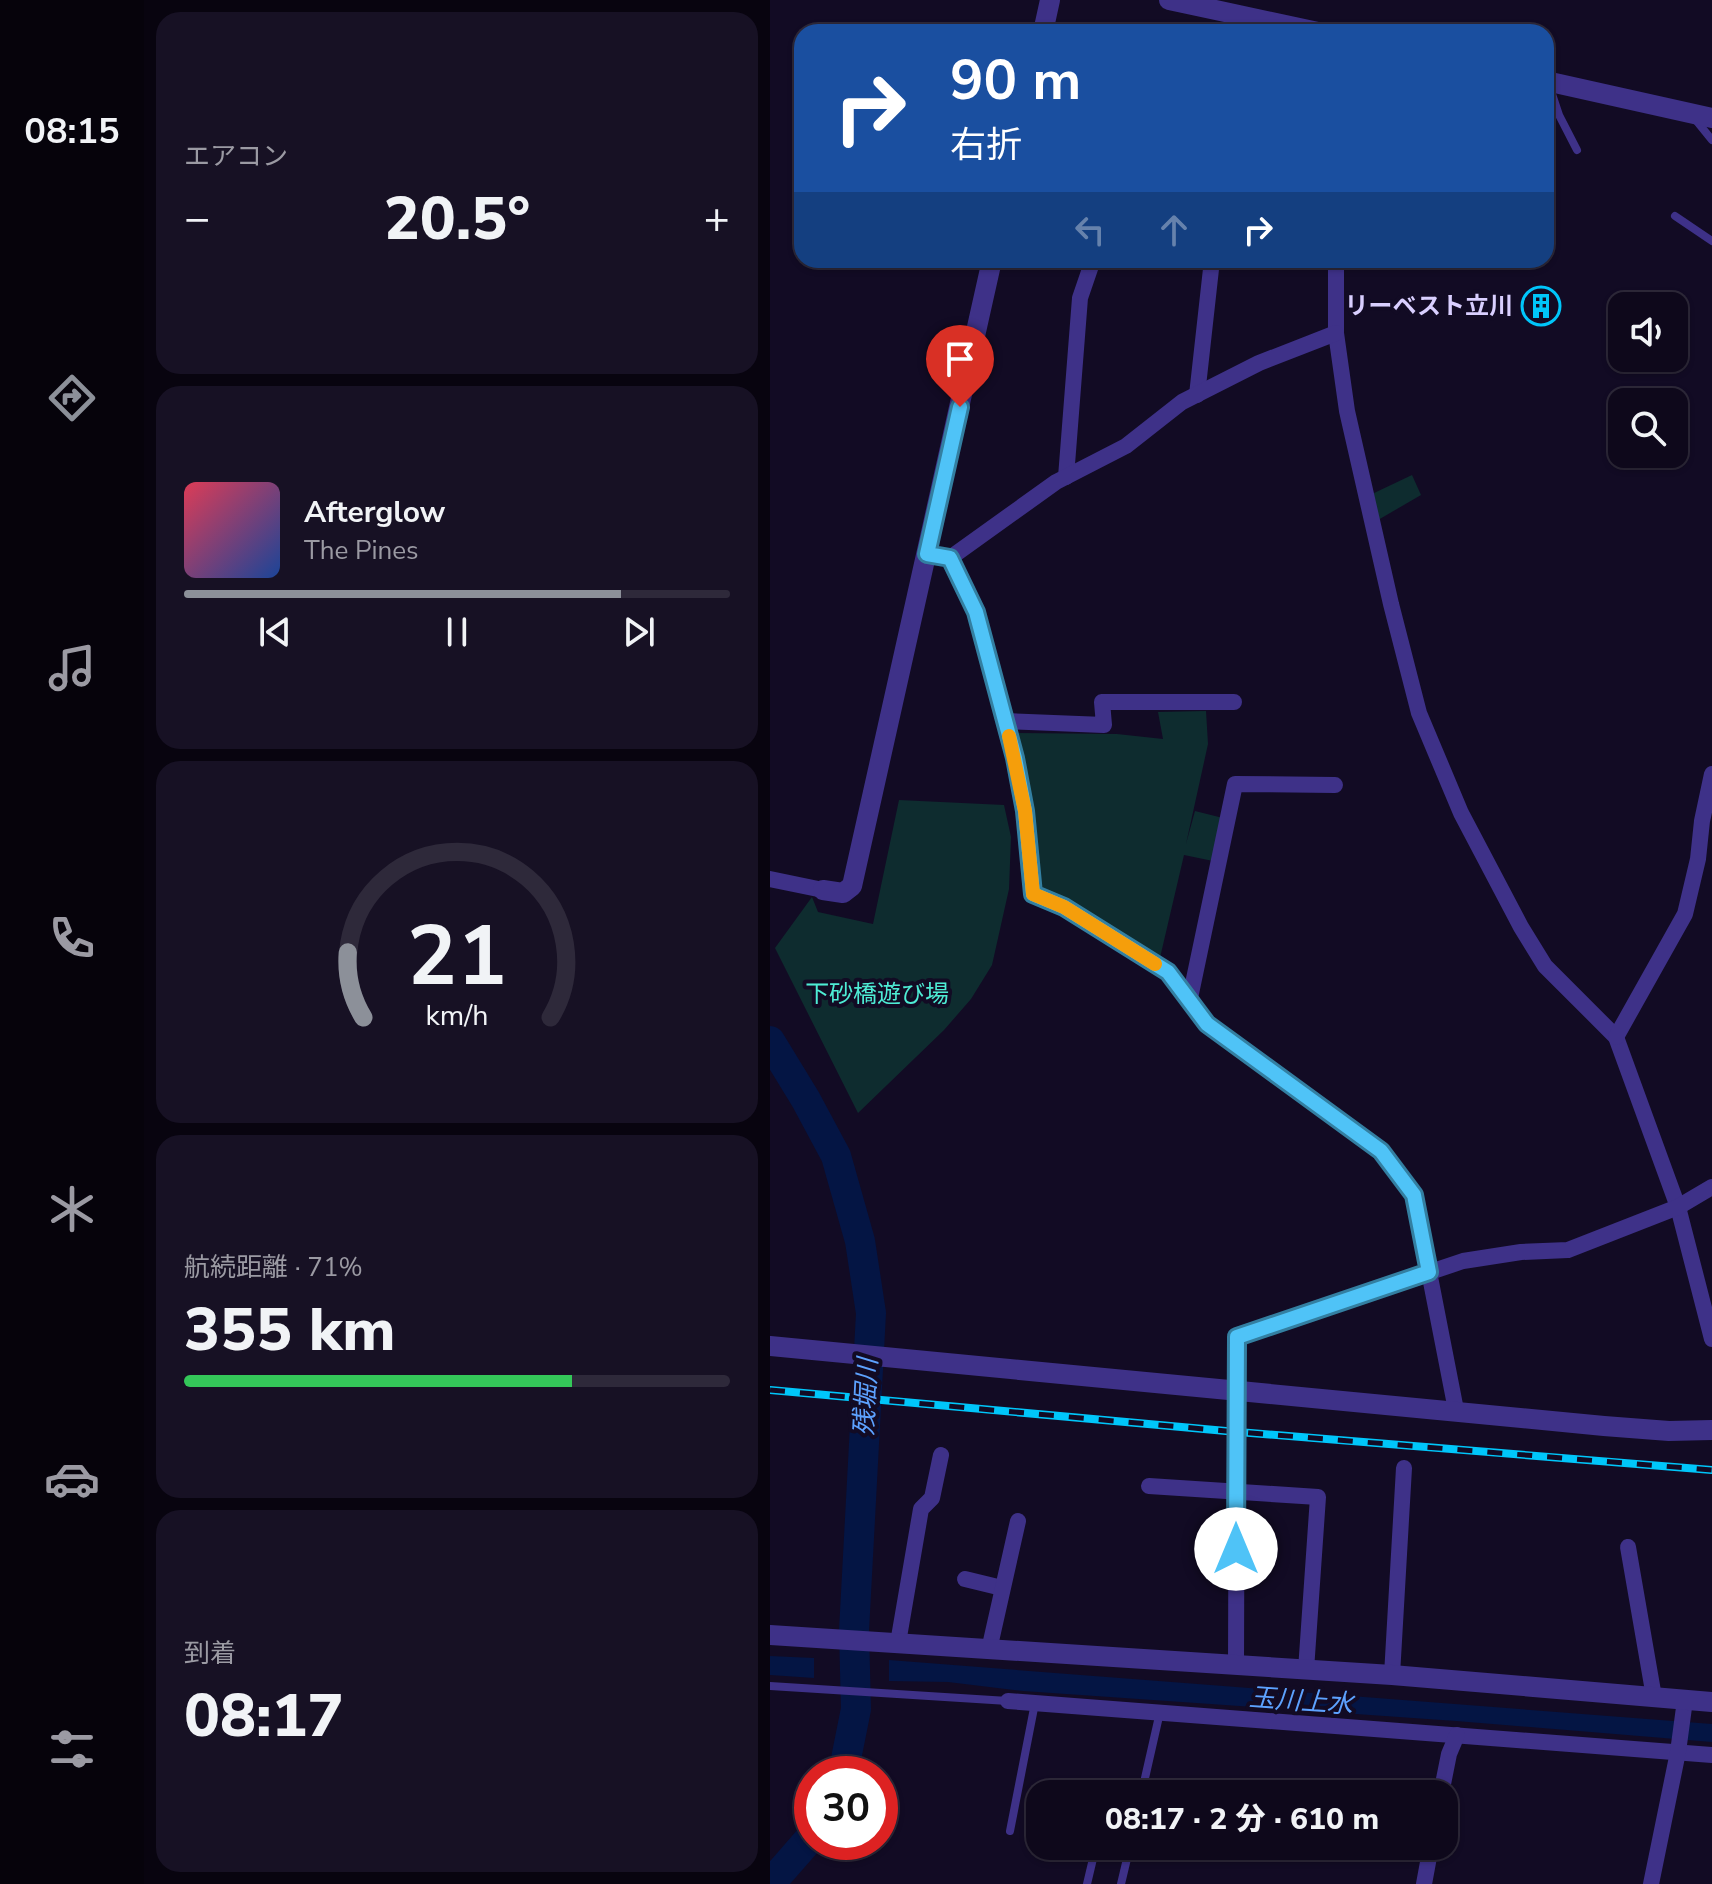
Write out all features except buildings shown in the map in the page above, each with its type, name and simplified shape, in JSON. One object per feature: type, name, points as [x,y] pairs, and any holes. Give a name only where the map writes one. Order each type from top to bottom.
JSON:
[{"type":"street","points":[[1045,24],[1050,0]]},
{"type":"street","points":[[1169,0],[1250,24]]},
{"type":"street","points":[[1554,84],[1712,118]]},
{"type":"street","points":[[770,879],[843,893],[852,886],[990,268]]},
{"type":"street","points":[[1066,477],[1080,298],[1090,268]]},
{"type":"street","points":[[1197,395],[1211,268]]},
{"type":"street","points":[[1336,268],[1336,333],[1347,411],[1419,713],[1461,813],[1521,927],[1545,966],[1616,1037],[1678,1207],[1712,1339]]},
{"type":"street","points":[[927,554],[950,558],[1066,477],[1126,446],[1182,402],[1259,363],[1336,333]]},
{"type":"street","points":[[950,558],[976,612],[1004,721],[1025,811],[1033,894],[1064,907],[1168,972],[1207,1024],[1381,1151],[1414,1195],[1456,1410]]},
{"type":"street","points":[[1004,721],[1104,725],[1102,702],[1234,702]]},
{"type":"street","points":[[1616,1037],[1685,914],[1705,858],[1702,821],[1712,774]]},
{"type":"street","points":[[1190,998],[1235,784],[1335,785]]},
{"type":"street","points":[[1236,1666],[1237,1337],[1474,1258],[1568,1250],[1678,1207],[1712,1187]]},
{"type":"street","points":[[770,1346],[1656,1430],[1712,1430]]},
{"type":"street","points":[[889,1643],[921,1509],[932,1498],[941,1455]]},
{"type":"street","points":[[1392,1675],[1404,1468]]},
{"type":"street","points":[[1149,1486],[1318,1497],[1306,1670]]},
{"type":"street","points":[[989,1650],[1018,1521]]},
{"type":"street","points":[[1628,1547],[1654,1697]]},
{"type":"street","points":[[965,1579],[1002,1588]]},
{"type":"street","points":[[770,1635],[1392,1675],[1654,1697],[1684,1705],[1712,1702]]},
{"type":"street","points":[[1008,1701],[1457,1735],[1679,1747],[1712,1755]]},
{"type":"street","points":[[1651,1884],[1679,1747],[1684,1705]]},
{"type":"street","points":[[1444,1780],[1457,1735]]},
{"type":"street","points":[[1424,1884],[1428,1860]]},
{"type":"lane","points":[[1554,101],[1577,150]]},
{"type":"lane","points":[[1691,114],[1712,140]]},
{"type":"lane","points":[[1675,216],[1712,241]]},
{"type":"lane","points":[[770,1686],[1008,1701]]},
{"type":"lane","points":[[1010,1831],[1035,1703]]},
{"type":"lane","points":[[1145,1778],[1160,1712]]},
{"type":"lane","points":[[1090,1884],[1094,1860]]},
{"type":"lane","points":[[1121,1884],[1127,1860]]},
{"type":"green space","points":[[1412,475],[1421,495],[1378,520],[1372,494]]},
{"type":"green space","points":[[1206,711],[1208,744],[1186,844],[1195,811],[1223,818],[1213,861],[1184,855],[1159,962],[1038,893],[1008,733],[1117,734],[1163,739],[1158,712]]},
{"type":"green space","name":"下砂橋遊び場","points":[[899,800],[1004,805],[1011,837],[1009,889],[992,965],[971,999],[944,1030],[858,1113],[775,948],[812,897],[818,912],[873,924]]},
{"type":"water","points":[[770,1656],[814,1658],[814,1678],[770,1675]]},
{"type":"water","name":"玉川上水","points":[[889,1660],[1712,1724],[1712,1742],[1023,1691],[948,1682],[889,1681]]},
{"type":"waterway","name":"残堀川","points":[[770,1041],[836,1156],[860,1241],[871,1313],[854,1631],[856,1709],[847,1756]]},
{"type":"waterway","name":"残堀川","points":[[770,1884],[794,1857]]},
{"type":"railway","points":[[770,1390],[1712,1470]]},
{"type":"slow traffic","points":[[1009,736],[1025,811],[1033,894],[1064,907],[1155,964]]},
{"type":"place","name":"リーベスト立川","points":[[1541,306]]},
{"type":"route","points":[[960,407],[927,554],[950,558],[976,612],[1015,758],[1025,811],[1033,894],[1064,907],[1168,972],[1207,1024],[1381,1151],[1414,1195],[1429,1272],[1237,1337],[1236,1549]]}]
